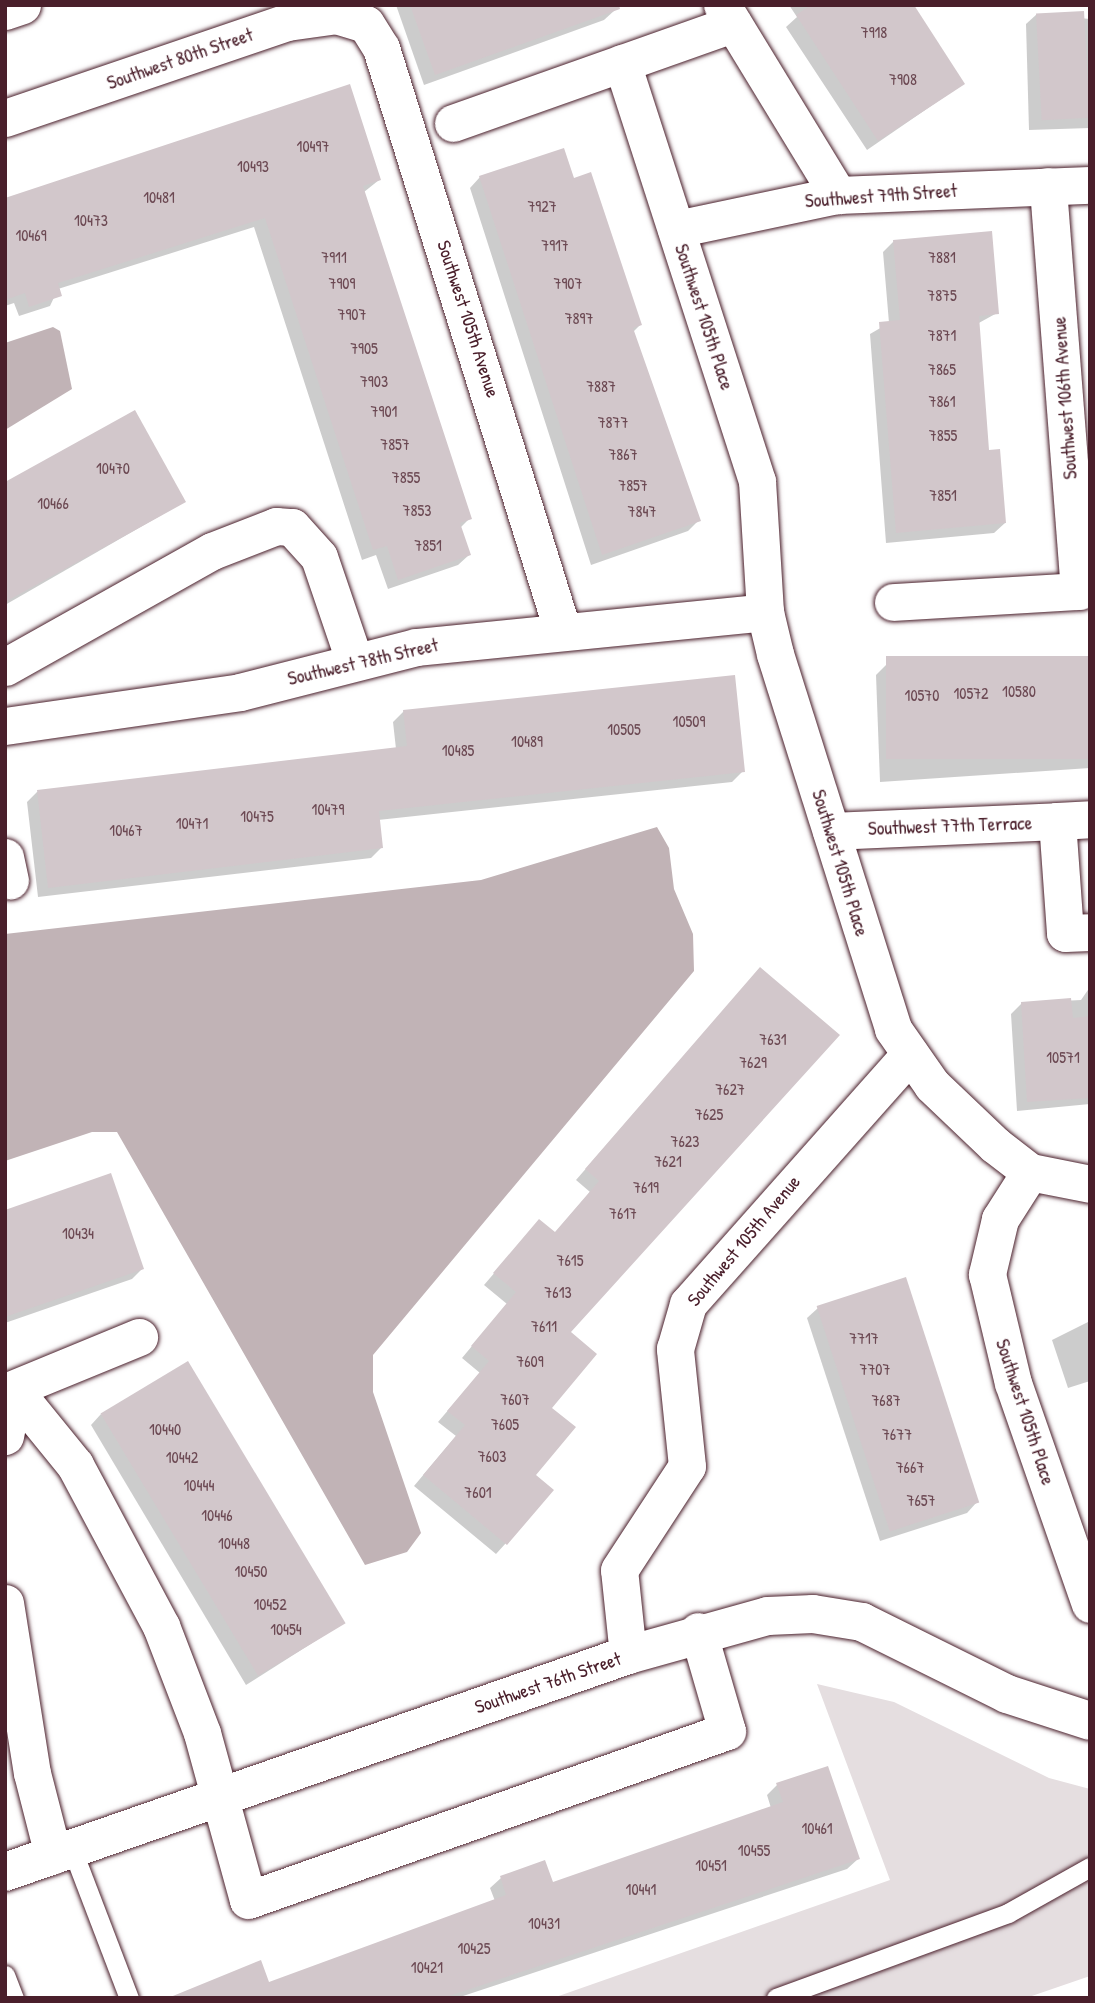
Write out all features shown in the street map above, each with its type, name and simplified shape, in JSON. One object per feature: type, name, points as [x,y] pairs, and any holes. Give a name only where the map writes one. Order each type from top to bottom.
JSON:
[{"type":"street","points":[[5,11],[22,5]]},
{"type":"street","points":[[453,123],[622,63],[727,15],[838,195]]},
{"type":"street","name":"Southwest 80th Street","points":[[5,118],[287,22],[357,18]]},
{"type":"street","name":"Southwest 105th Avenue","points":[[357,18],[381,48],[562,629]]},
{"type":"street","name":"Southwest 105th Place","points":[[622,63],[757,481],[765,612],[889,1020],[909,1054],[957,1113],[1030,1172],[1000,1219],[987,1274],[1013,1383],[1090,1604]]},
{"type":"street","name":"Southwest 79th Street","points":[[676,229],[838,195],[1090,185]]},
{"type":"street","name":"Southwest 106th Avenue","points":[[892,602],[1079,591],[1048,186]]},
{"type":"street","points":[[5,667],[212,551],[276,526],[300,533],[319,557],[354,660]]},
{"type":"street","name":"Southwest 78th Street","points":[[5,726],[240,692],[354,660],[562,629],[765,612]]},
{"type":"street","name":"Southwest 77th Terrace","points":[[831,831],[1073,820],[1065,933],[1090,932]]},
{"type":"street","name":"Southwest 105th Avenue","points":[[628,1655],[619,1570],[687,1466],[675,1349],[688,1304],[909,1054]]},
{"type":"street","points":[[1030,1172],[1090,1184]]},
{"type":"street","points":[[10,1391],[139,1337]]},
{"type":"street","points":[[5,1436],[10,1391]]},
{"type":"street","points":[[10,1391],[75,1465],[161,1626],[219,1797],[248,1900],[727,1731],[698,1631]]},
{"type":"street","points":[[5,1603],[32,1773],[63,1852]]},
{"type":"street","name":"Southwest 76th Street","points":[[5,1872],[698,1631],[792,1613],[836,1616],[894,1635],[1030,1703],[1090,1721]]},
{"type":"lane","points":[[63,1852],[129,1998]]},
{"type":"lane","points":[[776,1998],[1007,1913],[1090,1867]]},
{"type":"shaded area","points":[[53,327],[60,331],[72,389],[5,430],[5,343]]},
{"type":"shaded area","points":[[657,827],[669,848],[674,889],[693,934],[694,971],[373,1355],[373,1392],[421,1533],[407,1552],[365,1565],[117,1132],[92,1132],[5,1161],[5,934],[481,880]]},
{"type":"shaded area","points":[[817,1684],[894,1702],[1049,1778],[1090,1789],[1090,1976],[1026,1998],[553,1998],[890,1880]]},
{"type":"building","points":[[410,5],[619,5],[620,9],[435,75]]},
{"type":"building","points":[[811,5],[914,5],[965,84],[878,141],[796,15]]},
{"type":"building","points":[[1084,11],[1090,118],[1042,120],[1036,14]]},
{"type":"building","points":[[350,84],[381,180],[363,186],[472,519],[460,523],[471,555],[398,580],[387,546],[373,550],[265,218],[58,283],[62,296],[29,307],[25,293],[5,300],[5,198]]},
{"type":"building","points":[[564,148],[574,178],[591,172],[642,325],[633,328],[701,521],[602,555],[479,176]]},
{"type":"building","points":[[992,231],[999,314],[979,316],[989,450],[1000,449],[1006,523],[896,533],[879,322],[900,320],[893,240]]},
{"type":"building","points":[[135,410],[186,502],[5,602],[5,482]]},
{"type":"building","points":[[886,656],[1090,656],[1090,759],[886,759]]},
{"type":"building","points":[[735,675],[745,772],[379,811],[383,848],[48,888],[37,790],[407,746],[403,710]]},
{"type":"building","points":[[760,967],[840,1035],[571,1332],[597,1354],[552,1408],[576,1427],[536,1475],[554,1490],[507,1545],[423,1475],[465,1425],[447,1411],[489,1361],[471,1346],[516,1292],[493,1273],[539,1219],[555,1232],[599,1181],[585,1169]]},
{"type":"building","points":[[1071,998],[1073,1018],[1090,1016],[1090,1098],[1027,1102],[1021,1002]]},
{"type":"building","points":[[111,1173],[144,1269],[5,1317],[5,1210]]},
{"type":"building","points":[[906,1277],[979,1502],[890,1531],[817,1306]]},
{"type":"building","points":[[188,1361],[346,1623],[258,1676],[101,1414]]},
{"type":"building","points":[[828,1766],[860,1859],[443,1998],[168,1998],[261,1960],[269,1982],[506,1895],[500,1876],[545,1860],[553,1882],[783,1802],[776,1783]]}]
